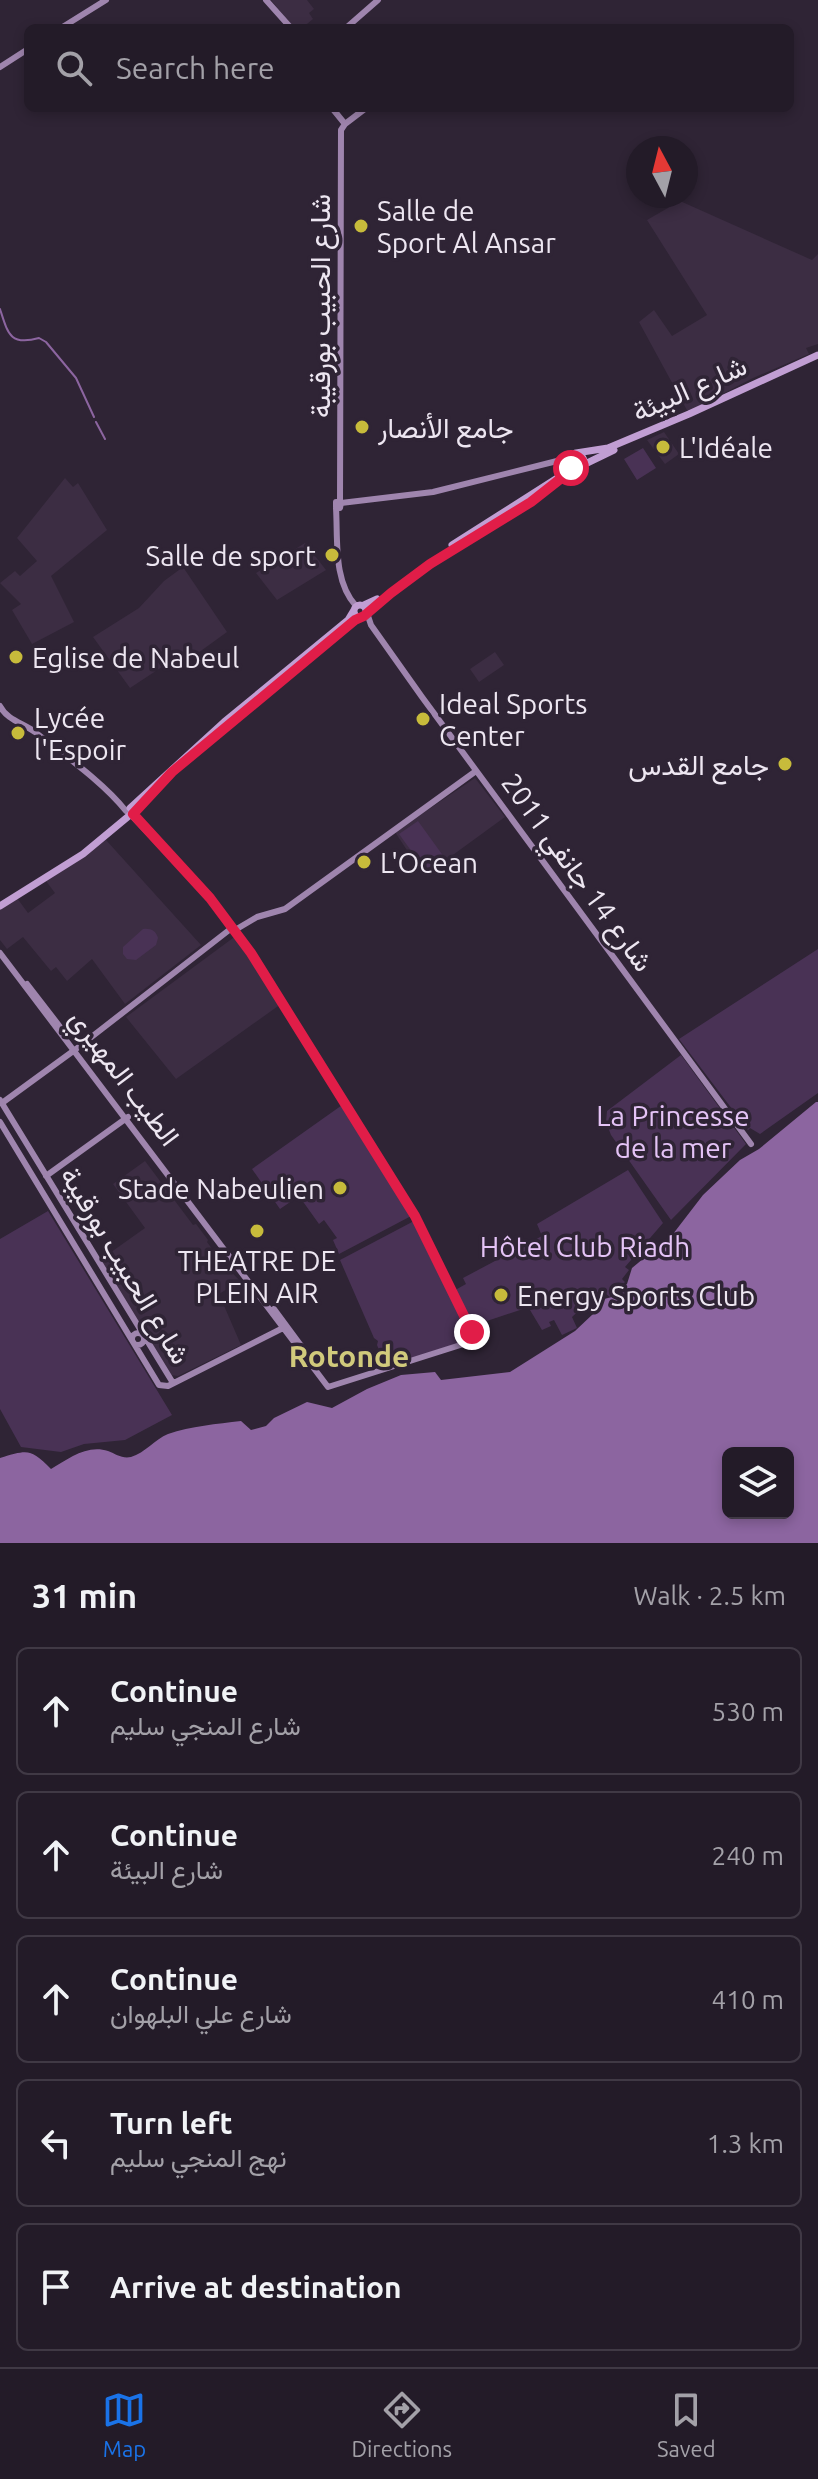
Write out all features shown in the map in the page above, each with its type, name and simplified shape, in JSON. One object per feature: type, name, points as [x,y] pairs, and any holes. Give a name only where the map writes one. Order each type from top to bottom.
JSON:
[{"type":"main road","name":"شارع البيئة","points":[[574,454],[608,448],[818,358]]},
{"type":"main road","name":"شارع البيئة","points":[[570,466],[579,469],[818,358]]},
{"type":"main road","points":[[0,903],[74,861],[205,739],[343,625],[427,561],[562,475],[570,466],[574,454],[583,459],[583,465]]},
{"type":"street","points":[[67,24],[106,0]]},
{"type":"street","points":[[266,0],[287,24]]},
{"type":"street","points":[[351,24],[378,0]]},
{"type":"street","points":[[0,67],[24,52]]},
{"type":"street","points":[[335,112],[345,124],[361,112]]},
{"type":"street","name":"شارع الحبيب بورقيبة","points":[[345,124],[341,130],[339,505],[343,570],[350,595],[361,611]]},
{"type":"street","points":[[339,505],[448,489],[574,454]]},
{"type":"street","points":[[557,461],[570,466]]},
{"type":"street","name":"شارع 14 جانفي 2011","points":[[361,611],[751,1144]]},
{"type":"street","points":[[0,706],[8,717],[34,731],[130,812],[234,928],[415,1216],[473,1339],[330,1386],[0,953]]},
{"type":"street","points":[[1,1101],[75,1050],[234,928],[285,909],[476,771]]},
{"type":"street","name":"الطيب المهيري","points":[[0,947],[75,1050]]},
{"type":"street","name":"شارع الحبيب بورقيبة","points":[[0,1122],[158,1384],[164,1387],[173,1383],[1,1101]]},
{"type":"street","points":[[46,1176],[126,1118]]},
{"type":"street","points":[[173,1383],[284,1327]]},
{"type":"street","points":[[133,1342],[141,1344],[143,1336]]},
{"type":"shaded area","points":[[271,0],[307,0],[314,9],[309,13],[313,19],[307,24],[291,24]]},
{"type":"shaded area","points":[[668,208],[696,208],[812,260],[818,254],[818,344],[806,348],[809,354],[753,378],[688,412],[639,322],[654,310],[672,336],[707,315],[647,220]]},
{"type":"shaded area","name":"L'Idéale","points":[[664,432],[679,454],[665,464],[647,440]]},
{"type":"shaded area","points":[[65,478],[73,487],[78,483],[107,530],[51,576],[74,622],[32,644],[12,610],[21,604],[0,583],[15,571],[20,576],[37,561],[17,538]]},
{"type":"shaded area","points":[[305,543],[326,570],[277,600],[256,573]]},
{"type":"shaded area","points":[[183,567],[227,632],[180,666],[174,659],[130,688],[93,637],[139,608],[164,581]]},
{"type":"shaded area","points":[[495,652],[504,665],[479,682],[470,669]]},
{"type":"shaded area","points":[[475,778],[505,817],[424,876],[395,832]]},
{"type":"shaded area","points":[[106,840],[201,945],[125,1004],[92,959],[67,981],[56,967],[51,971],[23,937],[7,949],[0,940],[0,910],[17,898],[28,913],[55,893],[46,881]]},
{"type":"shaded area","points":[[236,938],[281,1004],[176,1079],[126,1017]]},
{"type":"shaded area","points":[[818,1102],[818,1543],[0,1543],[0,1458],[17,1453],[34,1454],[51,1469],[93,1449],[131,1457],[163,1436],[186,1429],[241,1421],[251,1430],[266,1426],[274,1418],[307,1402],[332,1408],[401,1375],[435,1372],[441,1380],[510,1372],[575,1331],[604,1299],[612,1297],[627,1284],[632,1268],[673,1234],[703,1195],[740,1160],[759,1149]]},
{"type":"shaded area","points":[[145,1161],[193,1225],[196,1224],[221,1261],[240,1281],[219,1294],[241,1345],[178,1376],[170,1375],[100,1260],[145,1228],[113,1184]]},
{"type":"green space","points":[[643,448],[656,468],[637,480],[624,459]]},
{"type":"green space","points":[[418,821],[444,857],[425,870],[399,834]]},
{"type":"green space","points":[[143,929],[156,934],[156,945],[136,960],[127,959],[123,947]]},
{"type":"green space","points":[[818,949],[818,1093],[760,1134],[750,1128],[748,1130],[679,1039]]},
{"type":"green space","name":"La Princesse de la mer","points":[[681,1055],[746,1144],[671,1220],[611,1135],[606,1122],[607,1111]]},
{"type":"green space","points":[[345,1103],[413,1215],[339,1254],[333,1240],[337,1238],[324,1220],[319,1224],[299,1196],[280,1209],[252,1169]]},
{"type":"green space","name":"Hôtel Club Riadh","points":[[628,1170],[663,1223],[625,1267],[629,1270],[622,1279],[625,1282],[610,1297],[601,1290],[572,1317],[577,1328],[562,1335],[554,1320],[549,1322],[551,1326],[542,1330],[530,1310],[543,1307],[541,1303],[472,1326],[456,1293],[466,1284],[463,1278],[542,1236],[537,1224]]},
{"type":"green space","points":[[48,1211],[172,1415],[125,1440],[84,1444],[61,1452],[21,1447],[0,1409],[0,1239]]},
{"type":"green space","points":[[414,1221],[470,1332],[466,1341],[386,1366],[378,1341],[340,1260]]},
{"type":"waterway","points":[[0,309],[8,331],[16,339],[39,338],[46,342],[76,378],[94,417]]},
{"type":"waterway","points":[[96,422],[105,439]]},
{"type":"place","name":"Salle de Sport Al Ansar","points":[[361,226]]},
{"type":"place","name":"جامع الأنصار","points":[[362,427]]},
{"type":"place","name":"L'Idéale","points":[[663,447]]},
{"type":"place","name":"Salle de sport","points":[[332,555]]},
{"type":"place","name":"Eglise de Nabeul","points":[[16,657]]},
{"type":"place","name":"Ideal Sports Center","points":[[423,719]]},
{"type":"place","name":"Lycée l'Espoir","points":[[18,733]]},
{"type":"place","name":"جامع القدس","points":[[785,764]]},
{"type":"place","name":"L'Ocean","points":[[364,862]]},
{"type":"place","name":"Stade Nabeulien","points":[[340,1188]]},
{"type":"place","name":"THEATRE DE PLEIN AIR","points":[[257,1231]]},
{"type":"place","name":"Energy Sports Club","points":[[501,1295]]},
{"type":"district","name":"Rotonde","points":[[349,1356]]},
{"type":"route","points":[[472,1332],[415,1216],[251,953],[210,898],[137,820],[133,811],[172,772],[355,620],[430,564],[542,495],[569,474],[571,468]]}]
